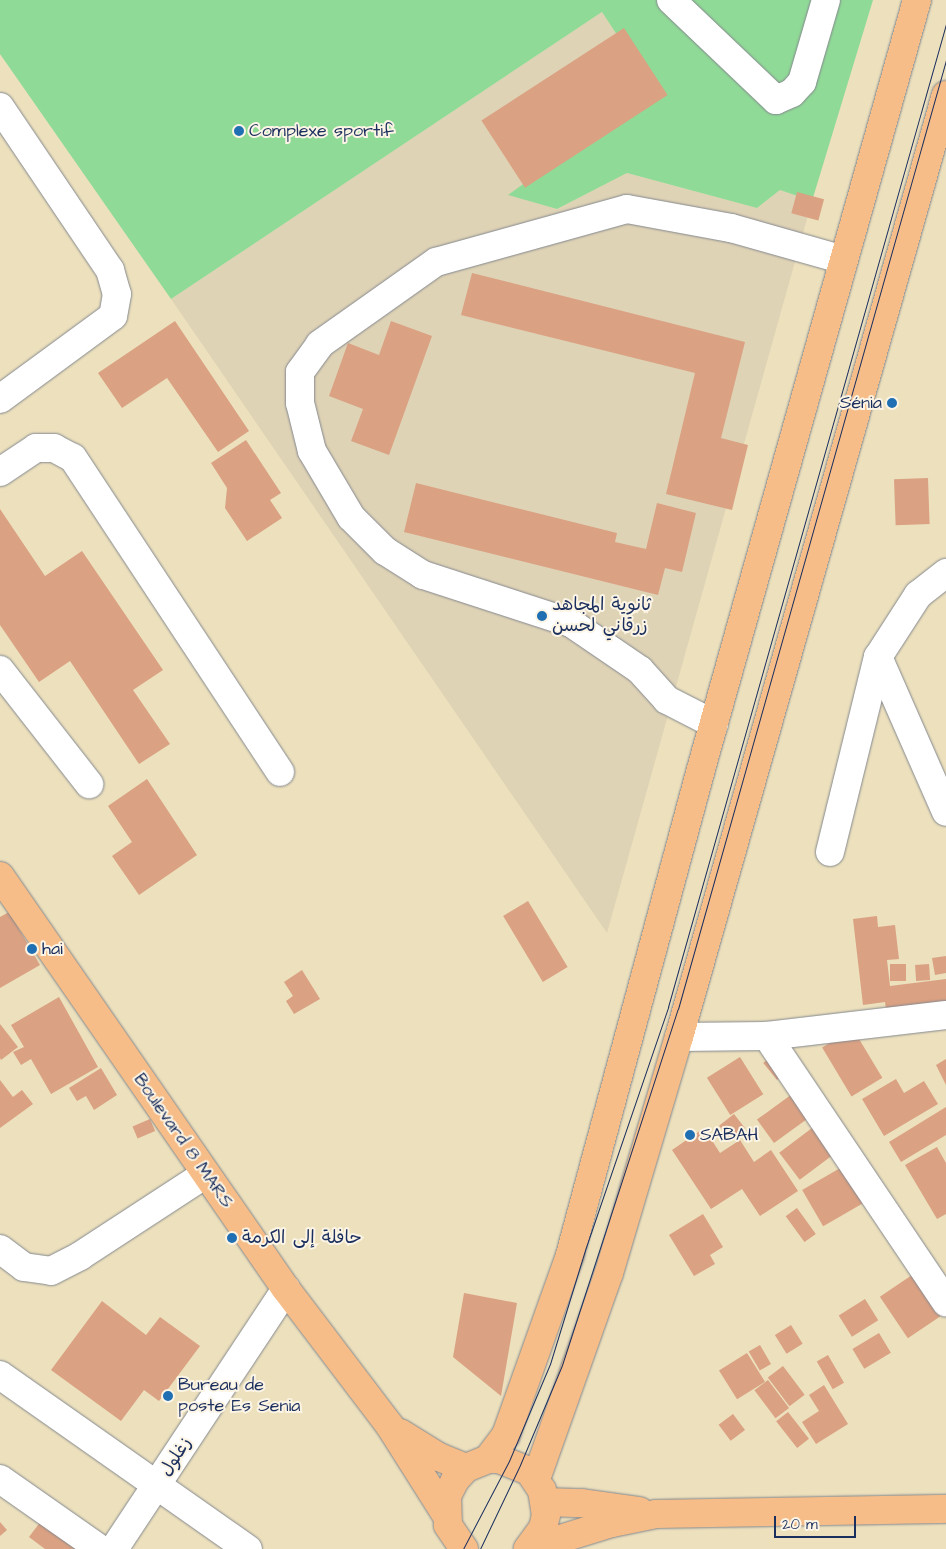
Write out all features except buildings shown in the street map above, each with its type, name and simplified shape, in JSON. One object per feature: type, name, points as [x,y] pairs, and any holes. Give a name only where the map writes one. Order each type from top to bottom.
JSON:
[{"type":"main road","points":[[446,1529],[447,1496],[455,1480],[477,1464],[506,1435],[570,1255],[714,724],[917,0]]},
{"type":"main road","points":[[528,1549],[543,1528],[541,1490],[609,1273],[679,1037],[945,100]]},
{"type":"main road","name":"Boulevard 8 MARS","points":[[0,876],[286,1289],[390,1426]]},
{"type":"main road","points":[[390,1426],[414,1443],[477,1464],[520,1465],[541,1490],[582,1503],[656,1514],[946,1509]]},
{"type":"main road","points":[[390,1426],[446,1529],[464,1549]]},
{"type":"main road","points":[[528,1549],[595,1527],[656,1514]]},
{"type":"street","points":[[671,0],[776,100],[792,94],[802,82],[826,0]]},
{"type":"street","points":[[0,107],[110,270],[117,294],[113,316],[0,399]]},
{"type":"street","points":[[714,724],[667,700],[640,670],[571,623],[423,576],[385,551],[351,517],[312,450],[300,403],[300,372],[320,344],[436,262],[627,209],[732,228],[844,260]]},
{"type":"street","points":[[0,472],[36,448],[54,448],[73,458],[280,772]]},
{"type":"street","points":[[830,852],[878,657],[918,595],[946,573]]},
{"type":"street","points":[[878,657],[946,812]]},
{"type":"street","points":[[0,670],[89,784]]},
{"type":"street","points":[[679,1037],[767,1036],[946,1015]]},
{"type":"street","points":[[767,1036],[946,1302]]},
{"type":"street","points":[[0,1250],[24,1267],[51,1271],[80,1256],[206,1174]]},
{"type":"street","name":"زغلول","points":[[114,1549],[286,1289]]},
{"type":"street","points":[[0,1375],[248,1549]]},
{"type":"street","points":[[0,1479],[100,1549]]},
{"type":"shaded area","name":"ثانوية المجاهد زرقاني لحسن","points":[[602,12],[653,90],[509,195],[557,209],[627,173],[757,208],[780,190],[812,201],[607,933],[171,299]]},
{"type":"green space","name":"Complexe sportif","points":[[0,0],[873,0],[812,201],[780,190],[757,208],[627,173],[557,209],[508,195],[653,90],[602,12],[171,299],[0,54]]},
{"type":"tram line","points":[[463,1549],[509,1461],[550,1364],[585,1250],[668,1007],[946,24]]},
{"type":"tram line","points":[[480,1549],[520,1465],[562,1365],[678,1009],[946,60]]},
{"type":"place","name":"Complexe sportif","points":[[239,131]]},
{"type":"place","name":"Sénia","points":[[892,403]]},
{"type":"place","name":"ثانوية المجاهد زرقاني لحسن","points":[[542,616]]},
{"type":"place","name":"hai","points":[[32,949]]},
{"type":"place","name":"SABAH","points":[[690,1135]]},
{"type":"place","name":"حافلة إلى الكرمة","points":[[232,1238]]},
{"type":"place","name":"Bureau de poste Es Senia","points":[[168,1396]]}]
